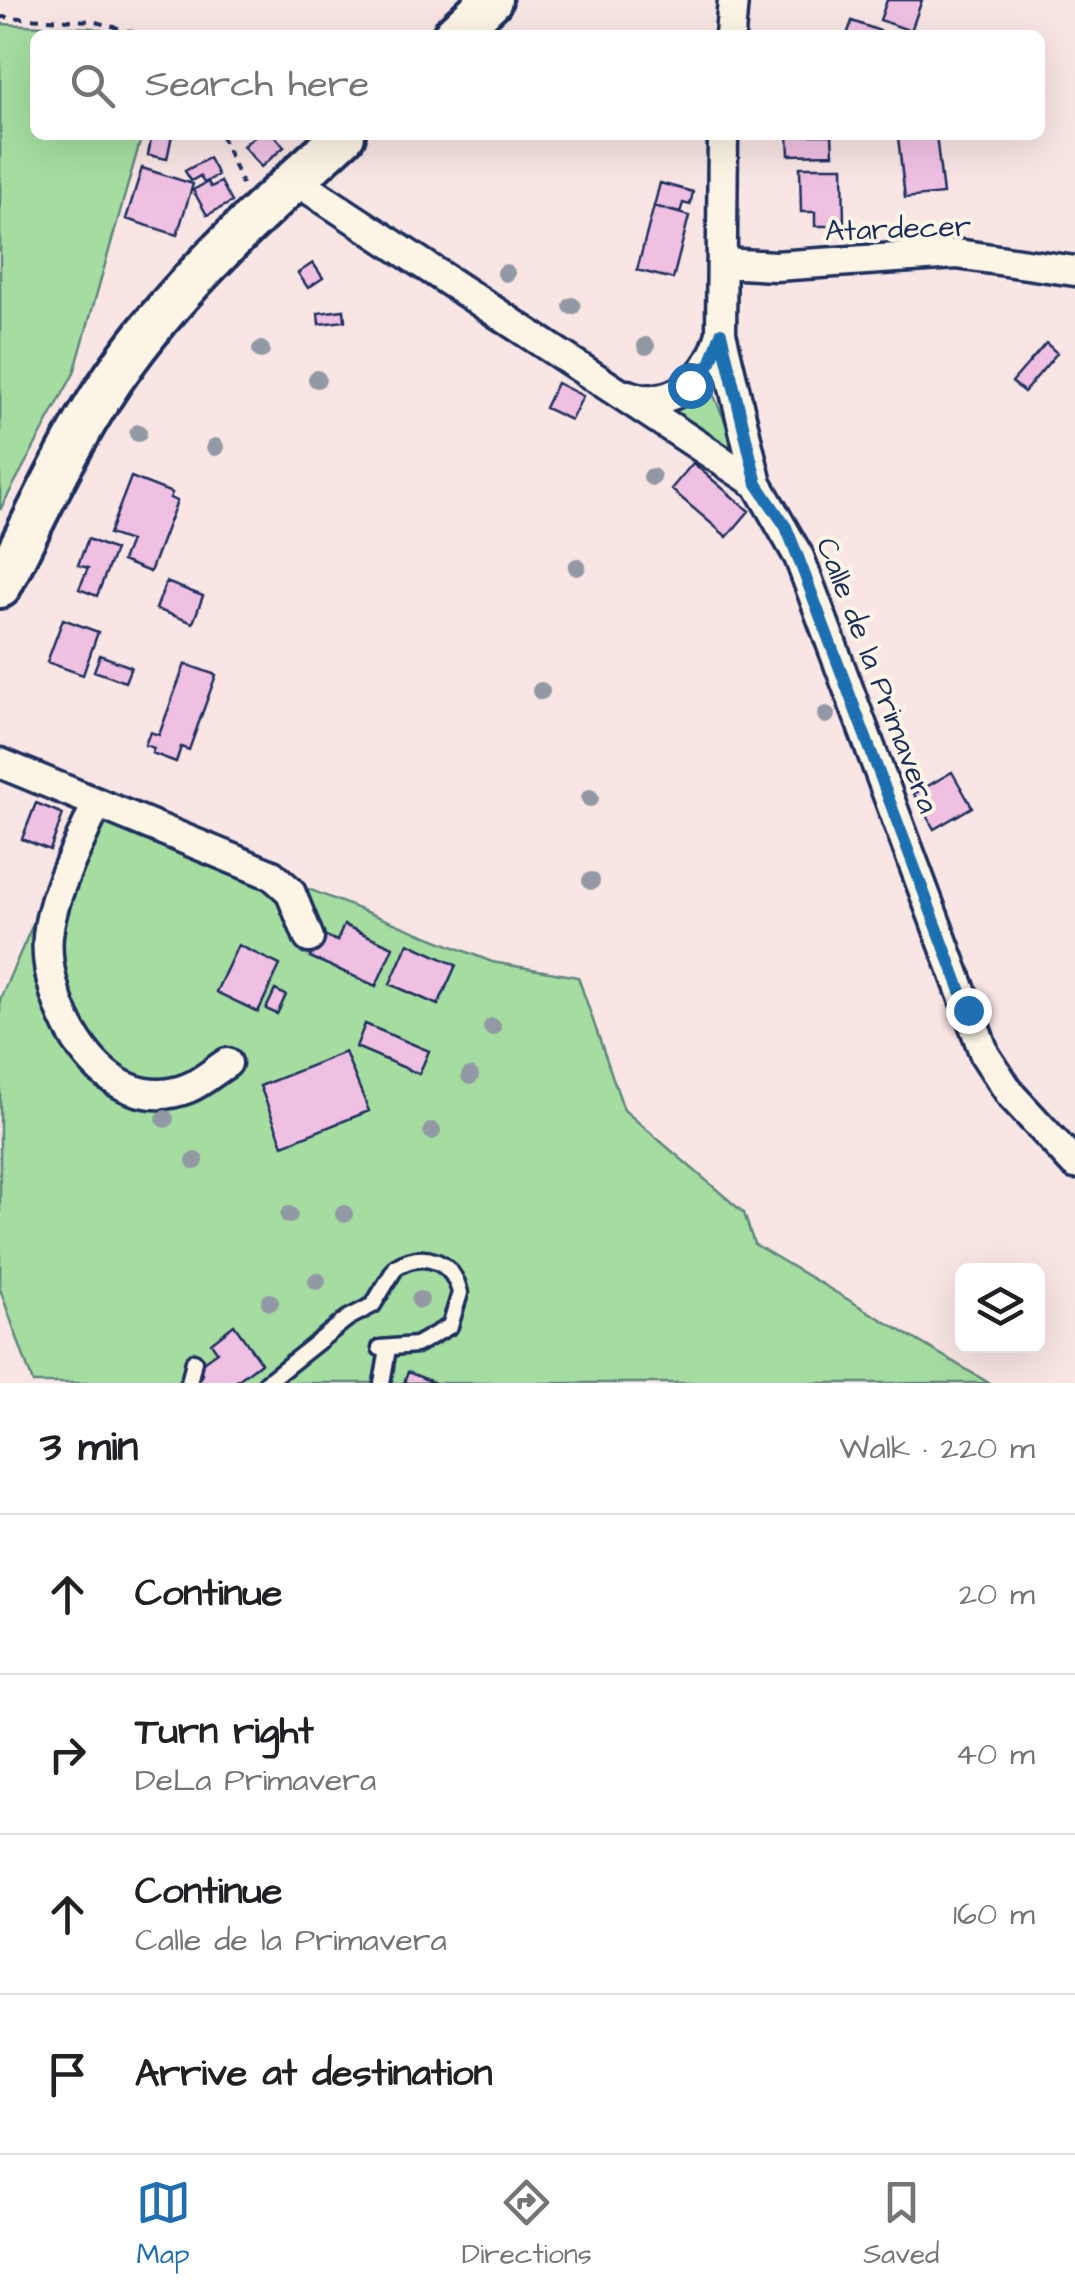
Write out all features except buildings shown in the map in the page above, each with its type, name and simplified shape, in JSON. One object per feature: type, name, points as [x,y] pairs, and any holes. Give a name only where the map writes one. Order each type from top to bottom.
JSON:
[{"type":"main road","points":[[459,30],[491,0]]},
{"type":"main road","points":[[0,587],[84,426],[125,360],[182,291],[339,140]]},
{"type":"street","points":[[730,30],[733,0]]},
{"type":"street","points":[[722,140],[721,333],[757,484]]},
{"type":"street","name":"Calle de la Primavera","points":[[296,180],[757,484],[786,527],[986,1055],[1010,1095],[1075,1164]]},
{"type":"street","name":"Atardecer","points":[[722,263],[775,266],[957,254],[1075,271]]},
{"type":"street","points":[[610,387],[647,400],[676,393],[702,375],[721,333]]},
{"type":"street","points":[[0,763],[96,806],[272,875],[299,906],[309,938]]},
{"type":"street","points":[[96,806],[52,911],[48,938],[50,968],[64,1016],[99,1070],[124,1086],[161,1093],[187,1089],[227,1063]]},
{"type":"lane","points":[[266,1383],[348,1318],[373,1306],[396,1267],[426,1258],[444,1265],[460,1294],[450,1326],[416,1344],[384,1348],[382,1383]]},
{"type":"lane","points":[[189,1383],[194,1361]]},
{"type":"path","points":[[0,17],[92,21],[125,30]]},
{"type":"path","points":[[223,140],[256,216]]},
{"type":"green space","points":[[0,24],[92,28],[101,30],[30,30],[30,140],[141,140],[74,373],[0,510]]},
{"type":"green space","points":[[710,387],[733,439],[729,448],[662,408],[691,402]]},
{"type":"green space","points":[[87,801],[492,962],[578,977],[624,1110],[744,1213],[754,1244],[989,1383],[33,1383],[0,1289],[0,999]]},
{"type":"route","points":[[690,385],[711,362],[721,333],[757,484],[786,527],[968,1010]]}]
